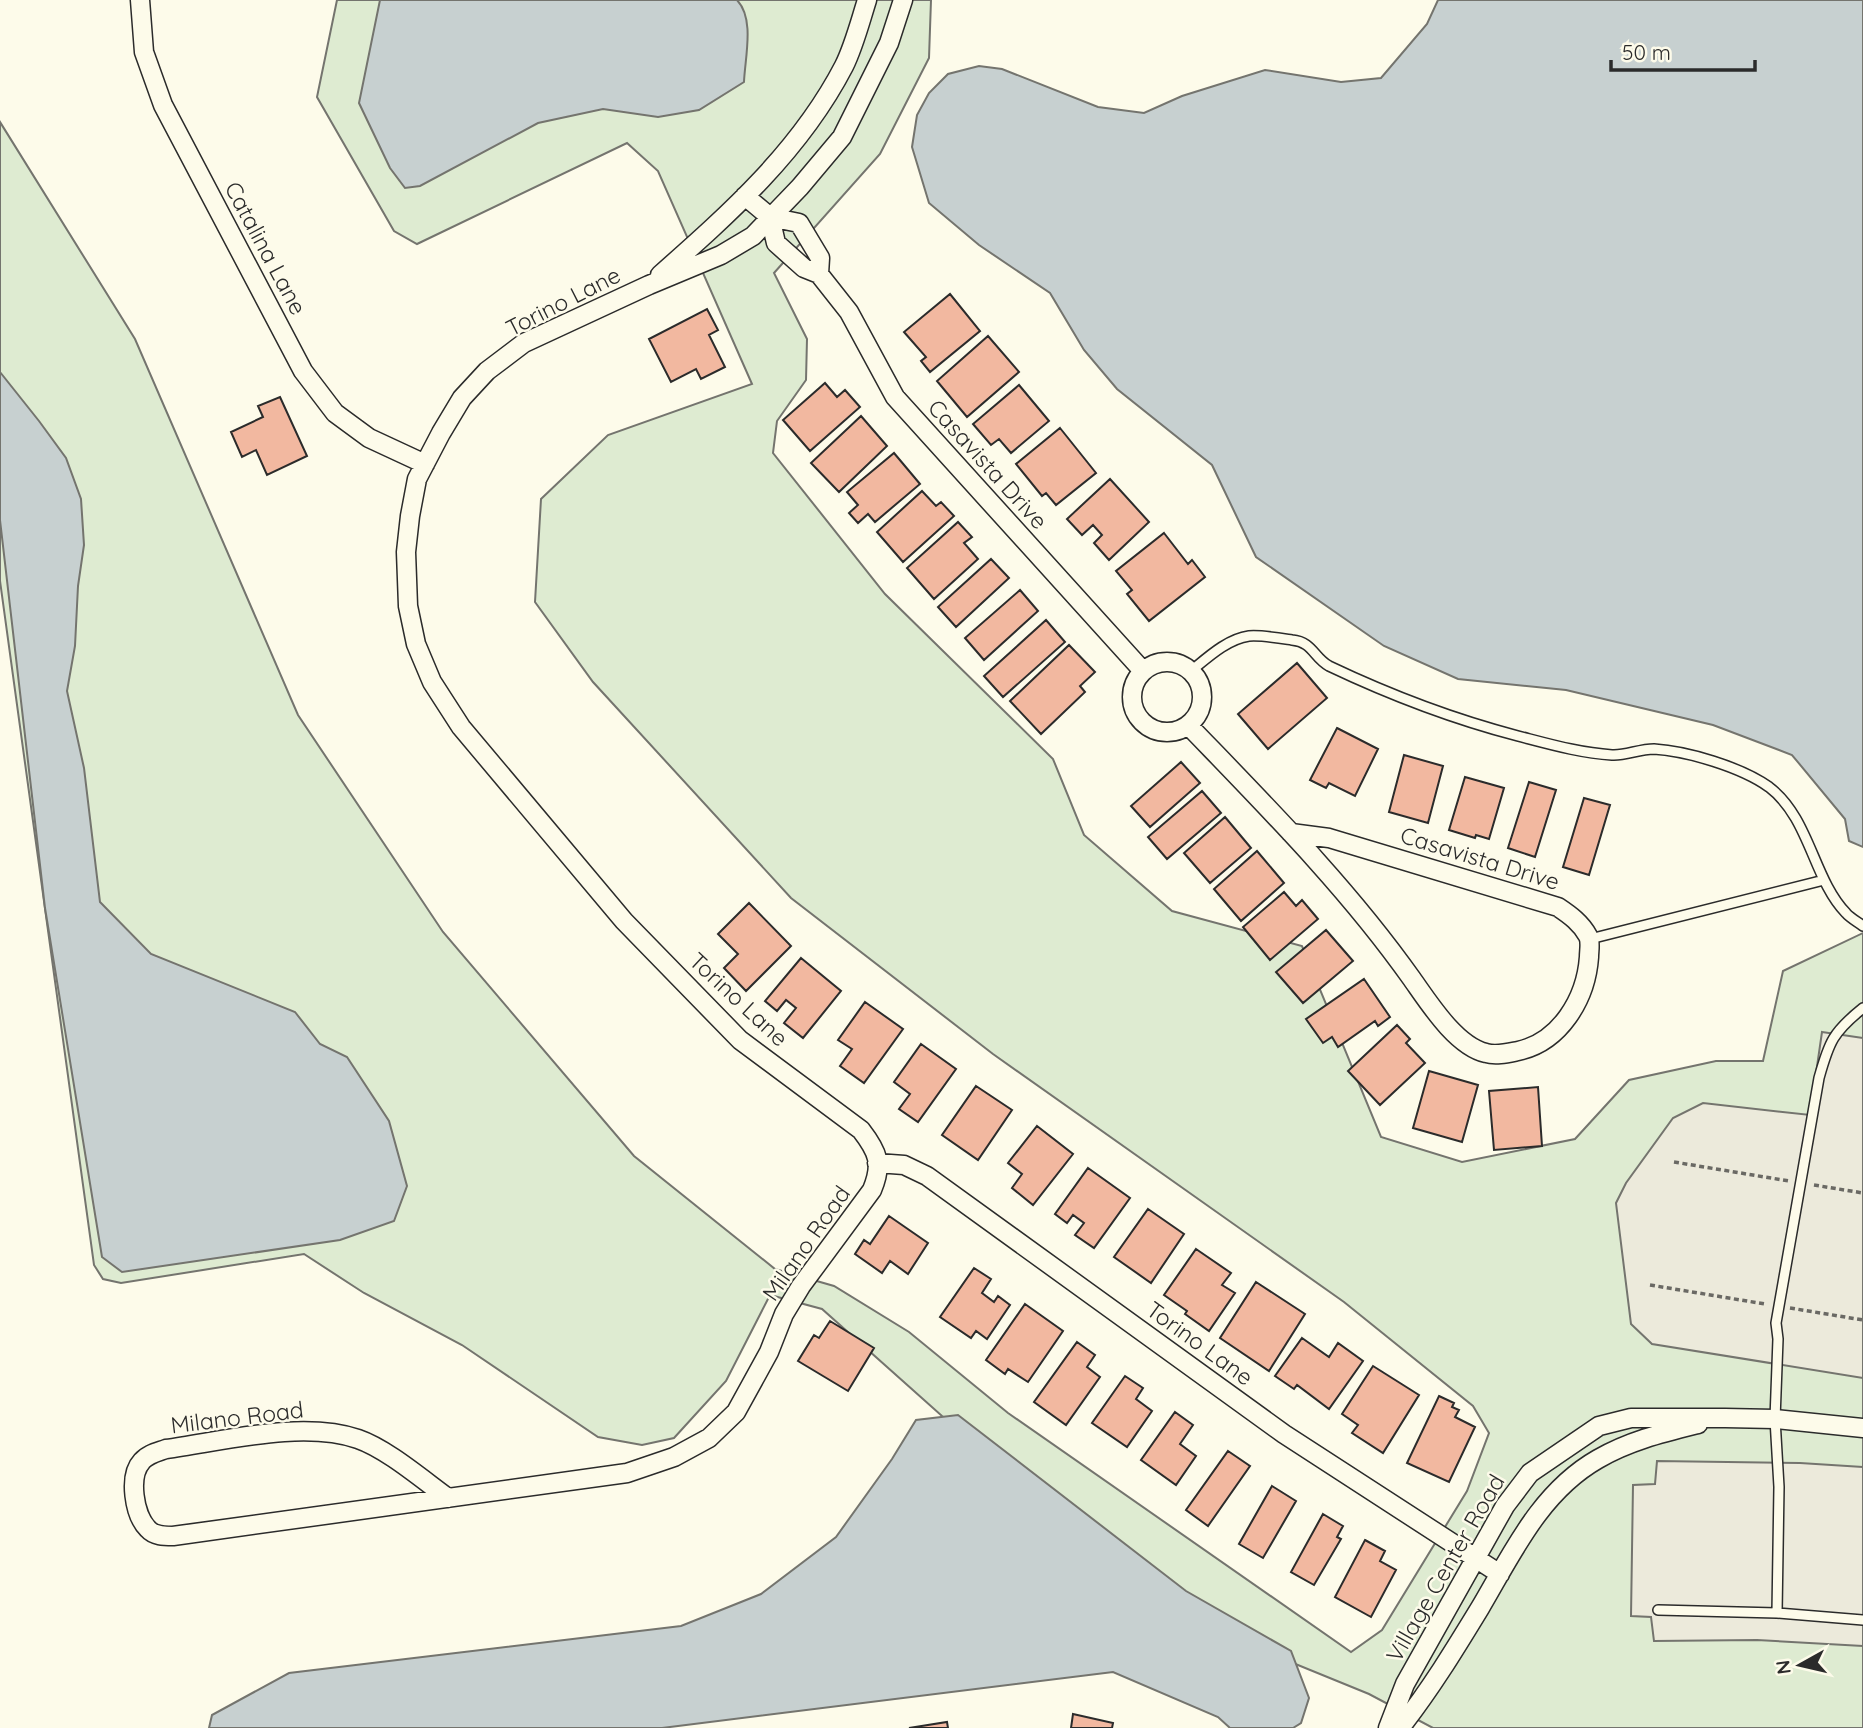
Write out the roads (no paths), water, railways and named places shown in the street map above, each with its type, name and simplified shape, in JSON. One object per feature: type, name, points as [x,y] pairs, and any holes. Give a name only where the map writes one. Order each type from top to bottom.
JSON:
[{"type":"street","name":"Catalina Lane","points":[[140,0],[144,51],[163,105],[303,371],[335,413],[369,438],[425,464]]},
{"type":"street","name":"Torino Lane","points":[[649,285],[745,196],[776,165],[810,124],[845,64],[867,0]]},
{"type":"street","name":"Torino Lane","points":[[903,0],[889,43],[842,137],[800,187],[753,236],[721,255],[524,343],[487,371],[463,398],[417,479],[406,552],[408,606],[416,644],[432,682],[461,727],[624,921],[740,1040],[861,1130],[875,1149],[877,1163],[904,1165],[927,1176],[1284,1434],[1500,1574]]},
{"type":"street","points":[[745,196],[770,218]]},
{"type":"street","name":"Casavista Drive","points":[[819,274],[820,258],[799,223],[770,218],[775,243],[804,268],[819,274],[849,312],[895,397],[1143,671]]},
{"type":"street","points":[[1175,662],[1191,671],[1200,684],[1202,695],[1196,717],[1177,730],[1155,730],[1144,723],[1137,714],[1132,692],[1143,671],[1152,665],[1175,662]]},
{"type":"street","points":[[1188,725],[1291,833],[1393,951],[1443,1023],[1485,1053],[1504,1054],[1532,1048],[1556,1032],[1576,1005],[1588,970],[1590,939]]},
{"type":"street","name":"Casavista Drive","points":[[1291,833],[1329,838],[1558,907],[1578,922],[1590,939]]},
{"type":"street","name":"Milano Road","points":[[449,1498],[378,1449],[360,1440],[309,1431],[166,1449],[153,1453],[142,1461],[134,1482],[142,1520],[147,1528],[164,1536],[449,1498],[627,1473],[674,1457],[709,1438],[736,1412],[769,1352],[784,1314],[801,1286],[872,1190],[879,1173],[877,1163]]},
{"type":"street","name":"Village Center Road","points":[[1388,1728],[1405,1684],[1506,1506],[1530,1473],[1600,1426],[1631,1418],[1725,1418],[1775,1419],[1863,1428]]},
{"type":"street","name":"Village Center Road","points":[[1400,1728],[1424,1697],[1534,1517],[1571,1479],[1596,1460],[1638,1439],[1725,1418]]},
{"type":"lane","points":[[1191,671],[1224,646],[1239,639],[1250,636],[1290,639],[1310,646],[1325,664],[1338,670],[1414,703],[1489,729],[1575,751],[1615,755],[1653,749],[1707,760],[1744,774],[1770,788],[1788,807],[1808,839],[1824,880],[1846,913],[1863,926]]},
{"type":"lane","points":[[1590,939],[1824,880]]},
{"type":"lane","points":[[1777,1613],[1779,1487],[1775,1419],[1778,1339],[1776,1323],[1816,1090],[1828,1043],[1845,1023],[1863,1008]]},
{"type":"lane","points":[[1658,1609],[1777,1613],[1863,1620]]}]
